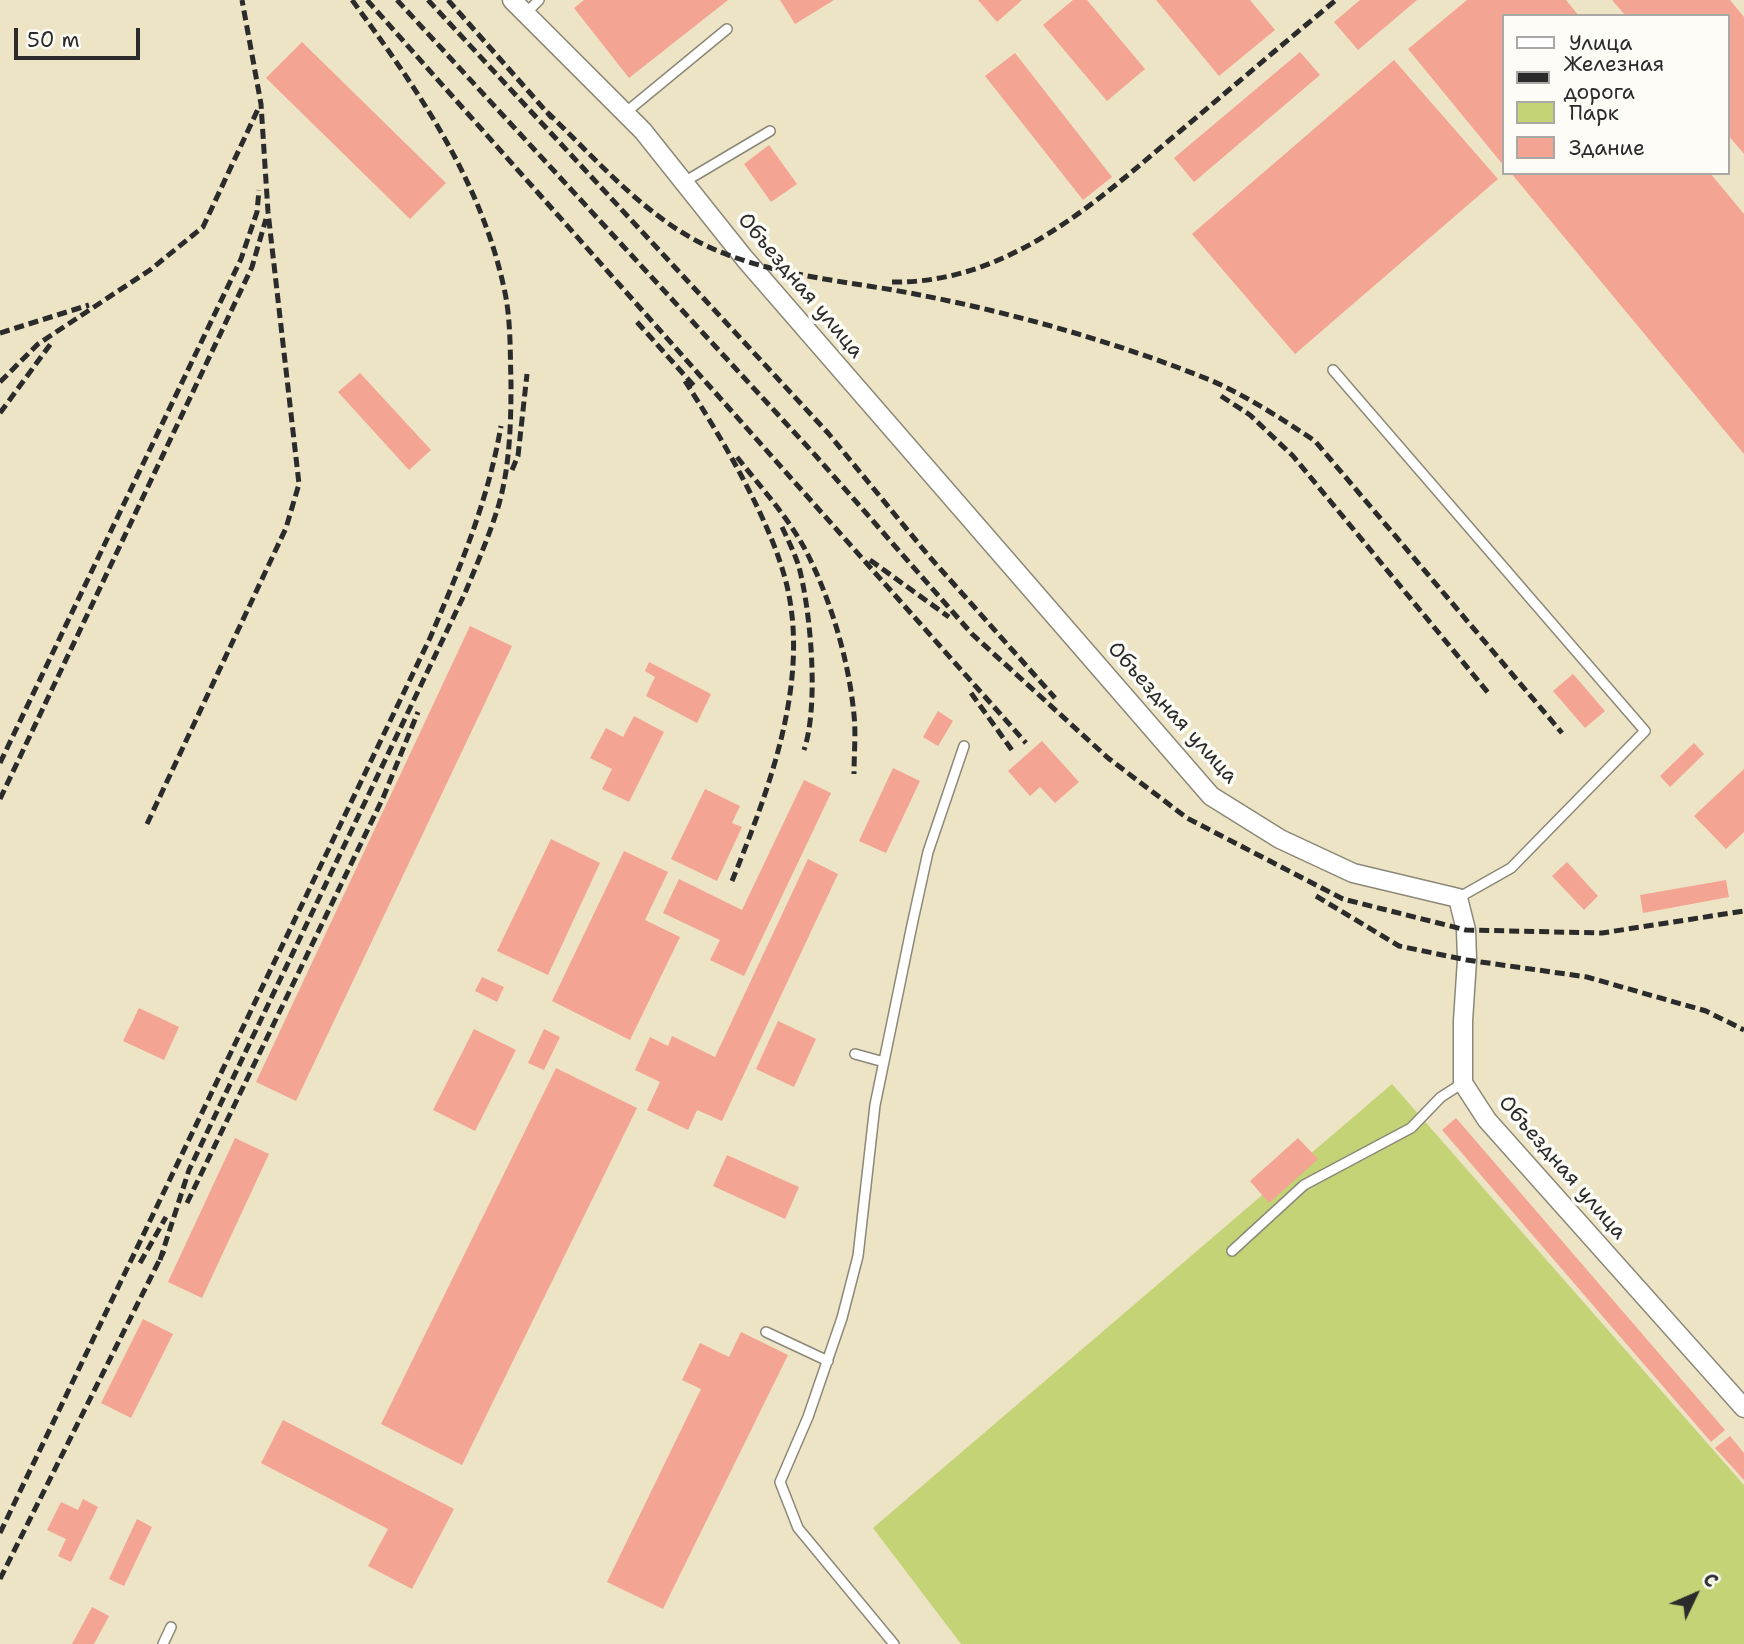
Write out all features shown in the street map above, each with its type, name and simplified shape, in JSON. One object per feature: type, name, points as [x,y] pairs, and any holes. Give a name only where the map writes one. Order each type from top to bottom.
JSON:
[{"type":"street","name":"Объездная улица","points":[[512,0],[524,15],[625,113],[754,270],[1211,796],[1280,839],[1353,873],[1458,898]]},
{"type":"street","points":[[1458,898],[1466,930],[1467,960],[1463,1083]]},
{"type":"street","name":"Объездная улица","points":[[1463,1083],[1487,1120],[1744,1408]]},
{"type":"lane","points":[[524,15],[539,0]]},
{"type":"lane","points":[[625,113],[727,29]]},
{"type":"lane","points":[[684,182],[770,131]]},
{"type":"lane","points":[[1333,370],[1645,731],[1511,868],[1458,898]]},
{"type":"lane","points":[[894,1644],[799,1528],[780,1482],[828,1361],[858,1255],[875,1105],[928,852],[964,746]]},
{"type":"lane","points":[[855,1054],[884,1062]]},
{"type":"lane","points":[[1233,1251],[1304,1185],[1411,1128],[1441,1097],[1463,1083]]},
{"type":"lane","points":[[766,1332],[828,1361]]},
{"type":"lane","points":[[163,1644],[171,1627]]},
{"type":"green space","points":[[1392,1084],[1744,1485],[1744,1644],[961,1644],[873,1528]]},
{"type":"building","points":[[584,0],[728,0],[629,78],[574,8]]},
{"type":"building","points":[[780,0],[834,0],[795,24]]},
{"type":"building","points":[[978,0],[1022,0],[997,22]]},
{"type":"building","points":[[1073,0],[1087,0],[1145,69],[1107,101],[1043,25]]},
{"type":"building","points":[[1156,0],[1250,0],[1275,30],[1219,76]]},
{"type":"building","points":[[1360,0],[1417,0],[1358,50],[1334,22]]},
{"type":"building","points":[[1467,0],[1566,0],[1577,14],[1502,14],[1502,164],[1408,49]]},
{"type":"building","points":[[1612,0],[1730,0],[1744,17],[1744,154],[1730,137],[1730,14],[1624,14]]},
{"type":"building","points":[[302,42],[446,183],[410,219],[266,78]]},
{"type":"building","points":[[1300,52],[1320,75],[1194,182],[1174,158]]},
{"type":"building","points":[[1015,53],[1112,177],[1083,200],[985,76]]},
{"type":"building","points":[[1394,60],[1498,179],[1295,354],[1192,234]]},
{"type":"building","points":[[769,145],[797,184],[771,202],[744,164]]},
{"type":"building","points":[[1513,175],[1712,175],[1744,214],[1744,454]]},
{"type":"building","points":[[360,373],[431,450],[409,470],[338,392]]},
{"type":"building","points":[[470,626],[512,646],[296,1101],[256,1082]]},
{"type":"building","points":[[649,662],[711,694],[697,723],[646,696],[655,677],[645,671]]},
{"type":"building","points":[[1573,674],[1605,711],[1585,728],[1553,691]]},
{"type":"building","points":[[938,711],[953,721],[938,746],[923,737]]},
{"type":"building","points":[[634,716],[664,732],[629,802],[602,789],[612,769],[590,758],[606,728],[623,737]]},
{"type":"building","points":[[1042,741],[1079,782],[1055,803],[1040,787],[1030,796],[1008,771]]},
{"type":"building","points":[[1694,743],[1704,754],[1670,787],[1660,776]]},
{"type":"building","points":[[893,768],[920,781],[886,853],[859,841]]},
{"type":"building","points":[[1744,769],[1744,832],[1726,849],[1694,816]]},
{"type":"building","points":[[804,780],[831,793],[744,976],[710,960],[720,940],[663,913],[679,879],[742,910]]},
{"type":"building","points":[[705,789],[740,806],[732,823],[742,827],[717,881],[671,859]]},
{"type":"building","points":[[551,839],[600,863],[548,975],[497,951]]},
{"type":"building","points":[[624,851],[668,872],[645,920],[680,937],[630,1040],[552,1001]]},
{"type":"building","points":[[808,859],[838,874],[722,1121],[697,1110],[688,1130],[647,1110],[660,1082],[635,1070],[650,1037],[668,1046],[672,1036],[715,1057]]},
{"type":"building","points":[[1567,862],[1598,896],[1584,910],[1552,876]]},
{"type":"building","points":[[1726,880],[1729,897],[1643,913],[1640,895]]},
{"type":"building","points":[[482,977],[504,987],[497,1002],[475,991]]},
{"type":"building","points":[[139,1008],[179,1027],[164,1060],[123,1041]]},
{"type":"building","points":[[778,1021],[816,1039],[794,1087],[756,1069]]},
{"type":"building","points":[[474,1029],[516,1050],[475,1131],[433,1110]]},
{"type":"building","points":[[544,1029],[560,1037],[544,1070],[528,1063]]},
{"type":"building","points":[[556,1068],[637,1108],[462,1465],[381,1424]]},
{"type":"building","points":[[1456,1118],[1725,1430],[1711,1442],[1442,1130]]},
{"type":"building","points":[[235,1138],[269,1154],[202,1298],[168,1282]]},
{"type":"building","points":[[1298,1138],[1318,1159],[1269,1203],[1250,1181]]},
{"type":"building","points":[[727,1155],[799,1187],[785,1219],[713,1186]]},
{"type":"building","points":[[143,1319],[173,1334],[131,1418],[101,1403]]},
{"type":"building","points":[[741,1332],[788,1355],[663,1609],[607,1582],[701,1389],[682,1380],[700,1343],[729,1357]]},
{"type":"building","points":[[283,1420],[454,1509],[412,1589],[368,1566],[388,1529],[261,1463]]},
{"type":"building","points":[[1730,1436],[1744,1453],[1744,1480],[1715,1448]]},
{"type":"building","points":[[83,1499],[98,1507],[71,1562],[58,1556],[66,1539],[47,1530],[61,1502],[78,1510]]},
{"type":"building","points":[[137,1519],[152,1527],[124,1586],[109,1579]]},
{"type":"building","points":[[92,1607],[109,1616],[94,1644],[72,1644]]},
{"type":"railway","points":[[147,824],[286,528],[299,484],[268,212],[261,104],[242,0]]},
{"type":"railway","points":[[160,1260],[189,1170],[465,593],[495,515],[506,474],[511,413],[510,335],[504,288],[493,248],[479,209],[443,136],[400,67],[352,0]]},
{"type":"railway","points":[[367,0],[1026,743]]},
{"type":"railway","points":[[397,0],[816,456],[972,634],[1108,758],[1187,818],[1343,899],[1466,930],[1602,933],[1744,911]]},
{"type":"railway","points":[[428,0],[828,433],[928,555],[1055,698]]},
{"type":"railway","points":[[448,0],[552,118]]},
{"type":"railway","points":[[892,282],[935,279],[976,269],[1015,253],[1051,232],[1120,181],[1336,0]]},
{"type":"railway","points":[[0,382],[38,344],[150,270],[203,227],[259,107]]},
{"type":"railway","points":[[547,112],[643,204],[686,235],[709,247],[786,272],[894,290],[1031,320],[1140,354],[1210,380],[1264,408],[1315,441],[1562,733]]},
{"type":"railway","points":[[0,763],[241,259],[257,212],[259,190]]},
{"type":"railway","points":[[0,799],[252,267],[266,219]]},
{"type":"railway","points":[[0,333],[89,305]]},
{"type":"railway","points":[[637,322],[695,387]]},
{"type":"railway","points":[[0,413],[52,342]]},
{"type":"railway","points":[[512,470],[518,456],[527,374]]},
{"type":"railway","points":[[685,381],[758,508],[780,561],[793,623],[793,661],[782,737],[759,811],[732,881]]},
{"type":"railway","points":[[1221,396],[1250,415],[1293,456],[1490,695]]},
{"type":"railway","points":[[0,1533],[430,638],[481,508],[501,426]]},
{"type":"railway","points":[[737,457],[794,530],[825,594],[844,654],[852,695],[855,729],[854,774]]},
{"type":"railway","points":[[782,527],[799,567],[810,634],[811,709],[804,750]]},
{"type":"railway","points":[[870,560],[949,617]]},
{"type":"railway","points":[[971,693],[1014,753]]},
{"type":"railway","points":[[187,1203],[383,798],[418,712]]},
{"type":"railway","points":[[1316,896],[1399,946],[1467,960],[1587,977],[1706,1011],[1744,1030]]},
{"type":"railway","points":[[140,1263],[166,1217]]},
{"type":"railway","points":[[0,1579],[164,1251]]}]
